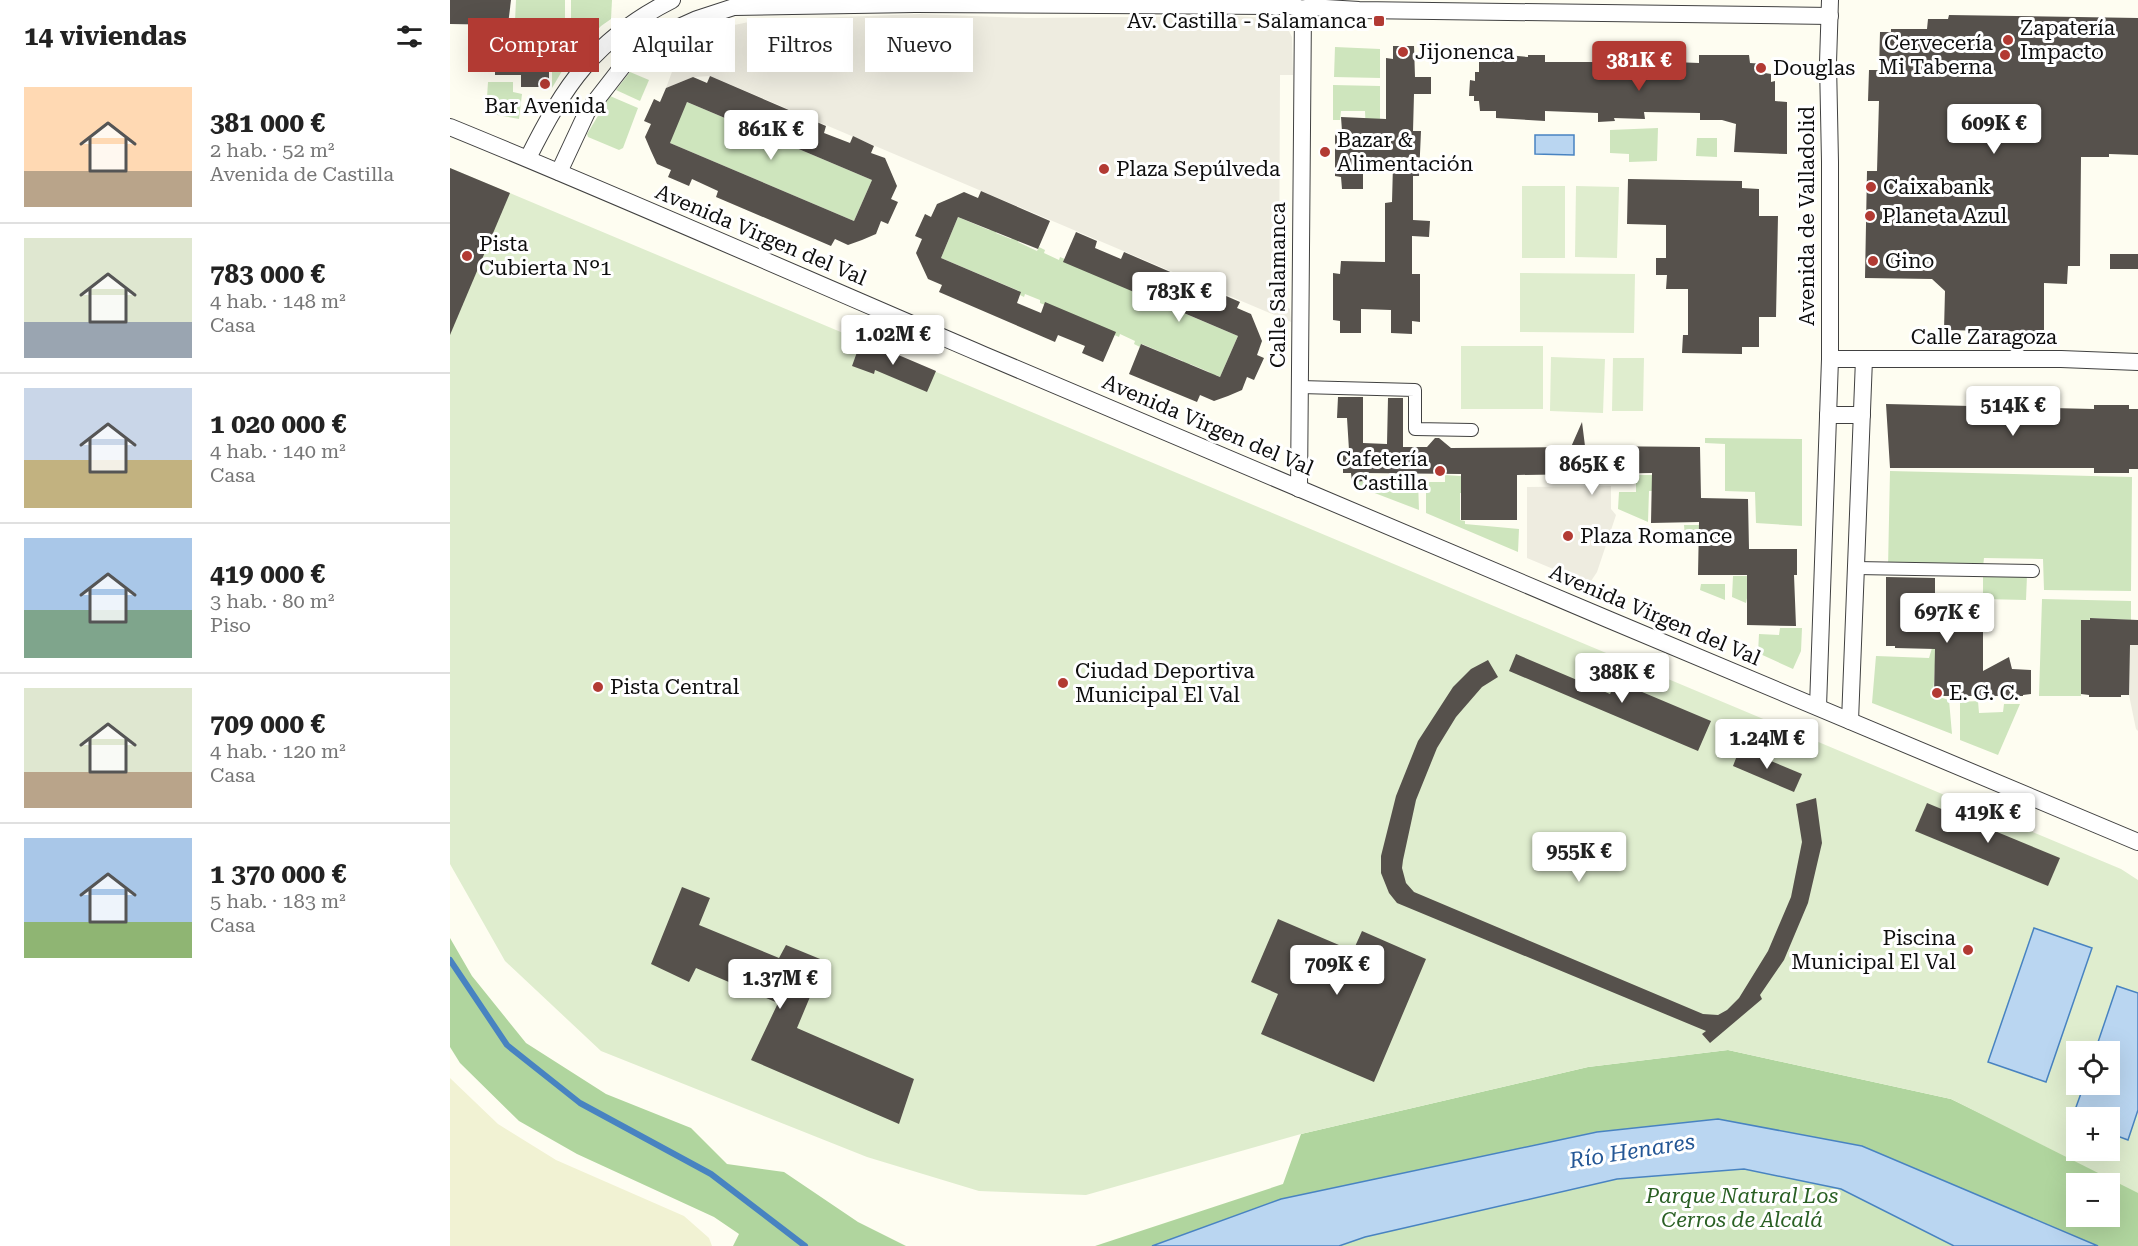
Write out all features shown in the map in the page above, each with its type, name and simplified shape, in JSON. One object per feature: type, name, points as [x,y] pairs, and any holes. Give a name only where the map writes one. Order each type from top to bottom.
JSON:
[{"type":"street","points":[[528,158],[561,96],[588,62],[610,39],[641,16],[672,0]]},
{"type":"street","points":[[559,172],[587,112],[629,57],[657,37],[697,19],[734,7],[915,4],[1830,8]]},
{"type":"street","name":"Calle Salamanca","points":[[1299,489],[1301,5]]},
{"type":"street","name":"Avenida de Valladolid","points":[[1818,707],[1830,359],[1828,63],[1830,8]]},
{"type":"street","name":"Avenida Virgen del Val","points":[[450,127],[528,158],[1299,489],[2138,842]]},
{"type":"street","name":"Calle Zaragoza","points":[[1830,359],[2061,359],[2138,362]]},
{"type":"street","points":[[1850,721],[1864,359]]},
{"type":"street","points":[[1300,387],[1415,390],[1415,429],[1472,430]]},
{"type":"street","points":[[1828,415],[1862,415]]},
{"type":"street","points":[[1856,568],[2033,571]]},
{"type":"street","name":"Avenida Virgen del Val","points":[[2115,832],[2138,851]]},
{"type":"green space","points":[[516,0],[565,0],[565,18],[515,18]]},
{"type":"green space","points":[[571,0],[612,0],[611,19],[599,28],[599,18],[571,18]]},
{"type":"green space","points":[[1335,47],[1380,49],[1380,78],[1334,77]]},
{"type":"green space","points":[[552,72],[561,72],[552,88]]},
{"type":"green space","points":[[630,72],[649,80],[640,101],[616,90]]},
{"type":"green space","points":[[488,82],[513,82],[513,92],[522,94],[519,119],[486,113]]},
{"type":"green space","points":[[1333,85],[1380,86],[1380,136],[1366,136],[1365,111],[1341,111],[1340,120],[1333,120]]},
{"type":"green space","points":[[610,96],[638,108],[623,148],[619,150],[588,137],[587,134]]},
{"type":"green space","points":[[687,102],[872,180],[854,221],[670,143],[682,105],[685,106]]},
{"type":"green space","points":[[1658,128],[1657,161],[1629,162],[1629,154],[1610,153],[1610,130]]},
{"type":"green space","points":[[1697,138],[1717,138],[1717,157],[1696,156]]},
{"type":"green space","name":"Ciudad Deportiva Municipal El Val","points":[[450,168],[2121,869],[2138,880],[2138,1193],[2120,1184],[2120,1173],[2098,1173],[2074,1161],[2120,1161],[2120,1107],[2066,1107],[2066,1157],[1951,1099],[1728,1050],[1588,1067],[1301,1134],[1086,1195],[979,1191],[867,1157],[601,1051],[505,961],[450,864]]},
{"type":"green space","points":[[1522,186],[1565,186],[1565,258],[1522,258]]},
{"type":"green space","points":[[1576,186],[1619,187],[1617,258],[1575,257]]},
{"type":"green space","points":[[958,217],[989,230],[997,229],[996,233],[1011,239],[1013,237],[1019,239],[1018,242],[1037,251],[1039,247],[1045,250],[1044,253],[1059,260],[1060,257],[1140,291],[1139,294],[1154,300],[1156,297],[1161,300],[1160,303],[1238,336],[1220,377],[1216,375],[1214,378],[1209,372],[1190,364],[1188,367],[1182,364],[1183,361],[1168,355],[1166,358],[1160,355],[1161,352],[1142,344],[1140,347],[1134,344],[1135,341],[1120,334],[1119,337],[1040,303],[1040,300],[1025,294],[1024,297],[1018,294],[1019,291],[941,258]]},
{"type":"green space","points":[[1520,273],[1635,274],[1634,333],[1520,332]]},
{"type":"green space","points":[[1461,346],[1543,346],[1543,409],[1461,409]]},
{"type":"green space","points":[[1551,357],[1605,359],[1603,413],[1550,411]]},
{"type":"green space","points":[[1613,358],[1644,358],[1643,411],[1612,411]]},
{"type":"green space","points":[[1705,438],[1802,439],[1802,526],[1756,523],[1755,492],[1725,491],[1725,444],[1705,443]]},
{"type":"green space","points":[[1890,471],[2132,477],[2131,591],[2044,590],[2043,559],[1984,558],[1983,567],[1888,568]]},
{"type":"green space","points":[[1445,475],[1473,477],[1479,493],[1460,493],[1460,520],[1465,521],[1465,524],[1519,529],[1518,552],[1426,513],[1426,482],[1445,482]]},
{"type":"green space","points":[[1636,475],[1668,475],[1669,491],[1649,491],[1648,522],[1618,509],[1619,492],[1636,492]]},
{"type":"green space","points":[[1358,481],[1418,481],[1419,510],[1359,487]]},
{"type":"green space","points":[[1684,525],[1717,525],[1700,544],[1685,536]]},
{"type":"green space","points":[[1983,574],[2027,575],[2026,600],[1983,599]]},
{"type":"green space","points":[[1733,576],[1765,576],[1748,593],[1746,603],[1732,597]]},
{"type":"green space","points":[[1701,584],[1725,584],[1725,600],[1700,590]]},
{"type":"green space","points":[[2042,599],[2131,601],[2131,620],[2090,618],[2081,670],[2081,696],[2039,696]]},
{"type":"green space","points":[[1780,628],[1802,628],[1801,651],[1793,669],[1758,653],[1759,634],[1779,635]]},
{"type":"green space","points":[[1932,648],[1950,648],[1950,665],[1935,665],[1933,695],[1949,700],[1952,734],[1872,703],[1876,656],[1929,658]]},
{"type":"green space","points":[[1978,701],[1979,713],[2003,712],[2004,704],[2020,704],[1998,755],[1960,740],[1960,702]]},
{"type":"green space","points":[[450,938],[472,976],[526,1043],[606,1094],[691,1128],[727,1164],[784,1172],[858,1222],[906,1246],[733,1246],[739,1234],[714,1217],[577,1154],[519,1121],[460,1063],[450,1047]]},
{"type":"green space","points":[[1728,1050],[1951,1099],[2066,1155],[2066,1161],[2079,1161],[2105,1173],[2066,1173],[2066,1227],[2120,1227],[2120,1178],[2138,1185],[2138,1246],[2098,1246],[1862,1146],[1718,1119],[1597,1132],[1281,1199],[1152,1246],[1095,1246],[1283,1184],[1301,1134],[1588,1067]]},
{"type":"green space","points":[[450,1078],[498,1124],[556,1160],[684,1216],[709,1238],[712,1246],[450,1246]]},
{"type":"green space","name":"Parque Natural Los Cerros de Alcalá","points":[[1744,1169],[1841,1189],[1954,1246],[1339,1246],[1365,1237],[1617,1179]]},
{"type":"shaded area","name":"Plaza Sepúlveda","points":[[920,14],[1026,18],[1235,16],[1274,18],[1285,23],[1292,37],[1293,75],[1280,75],[1279,303],[1290,309],[1291,322],[710,76],[693,77],[666,88],[672,72],[735,72],[735,25],[747,22],[747,72],[853,72],[853,18],[813,18]]},
{"type":"shaded area","name":"Plaza Romance","points":[[1611,486],[1611,509],[1616,515],[1597,572],[1589,584],[1527,558],[1527,487]]},
{"type":"shaded area","points":[[2129,645],[2138,645],[2138,731],[2129,695]]},
{"type":"water","points":[[1535,135],[1574,135],[1574,155],[1535,154]]},
{"type":"water","points":[[2034,928],[2092,948],[2046,1082],[1988,1062]]},
{"type":"water","points":[[2117,986],[2138,993],[2138,1110],[2128,1140],[2120,1137],[2120,1107],[2076,1107],[2080,1095],[2120,1095],[2120,1041],[2098,1041]]},
{"type":"water","name":"Río Henares","points":[[1718,1119],[1862,1146],[2098,1246],[1954,1246],[1841,1189],[1744,1169],[1617,1179],[1365,1237],[1339,1246],[1152,1246],[1281,1199],[1597,1132]]},
{"type":"building","points":[[450,0],[511,0],[509,18],[468,18],[468,24],[450,24]]},
{"type":"building","points":[[1949,15],[2138,18],[2138,155],[2109,154],[2109,157],[2081,157],[2080,266],[2068,266],[2067,284],[2044,283],[2044,332],[1944,330],[1945,291],[1932,279],[1865,278],[1867,171],[1877,171],[1879,101],[1868,101],[1869,70],[1879,70],[1880,32],[1891,32],[1891,29],[1927,29],[1928,19],[1948,19]]},
{"type":"building","points":[[1393,46],[1414,46],[1415,77],[1431,77],[1431,94],[1414,94],[1413,131],[1421,131],[1419,176],[1413,176],[1413,220],[1430,221],[1429,237],[1412,236],[1412,274],[1420,274],[1420,322],[1412,321],[1412,334],[1391,333],[1391,310],[1361,309],[1361,333],[1340,333],[1340,321],[1333,320],[1333,273],[1340,274],[1341,261],[1385,262],[1385,203],[1392,202],[1393,165],[1363,164],[1363,189],[1342,189],[1341,177],[1335,176],[1335,131],[1342,131],[1341,117],[1386,119],[1386,58],[1393,59]]},
{"type":"building","points":[[1496,54],[1528,57],[1528,55],[1545,55],[1545,62],[1598,62],[1598,55],[1648,55],[1648,61],[1699,63],[1699,55],[1749,55],[1750,63],[1765,64],[1765,73],[1771,74],[1771,82],[1775,81],[1775,101],[1787,102],[1787,154],[1734,152],[1736,124],[1722,120],[1700,120],[1700,113],[1644,112],[1645,119],[1614,118],[1615,121],[1598,122],[1598,113],[1545,111],[1545,121],[1496,118],[1496,111],[1480,111],[1479,101],[1474,101],[1474,96],[1469,96],[1470,80],[1475,81],[1475,72],[1479,72],[1479,61],[1496,62]]},
{"type":"building","points":[[495,72],[549,72],[549,87],[521,87],[521,75],[495,75]]},
{"type":"building","points":[[710,76],[826,126],[824,133],[850,143],[853,136],[874,146],[871,153],[885,158],[897,186],[891,199],[898,202],[888,224],[881,221],[876,234],[862,240],[848,245],[835,239],[831,246],[716,197],[718,191],[692,179],[689,186],[668,177],[671,170],[657,164],[645,137],[651,124],[644,121],[654,99],[660,102],[666,88],[693,77],[707,83]],"holes":[[[687,102],[872,180],[854,221],[670,143]]]},
{"type":"building","name":"Pista Cubierta Nº1","points":[[450,168],[510,193],[450,335]]},
{"type":"building","points":[[1628,179],[1742,181],[1742,188],[1759,189],[1759,216],[1778,216],[1776,317],[1759,317],[1759,347],[1742,347],[1742,354],[1682,353],[1683,335],[1688,335],[1688,289],[1666,289],[1667,275],[1656,275],[1656,258],[1666,258],[1666,225],[1627,224]]},
{"type":"building","points":[[981,191],[1050,221],[1038,249],[958,217],[941,258],[1021,292],[1017,303],[1041,313],[1045,302],[1116,332],[1103,362],[1082,353],[1085,346],[1058,335],[1055,342],[939,292],[942,285],[928,279],[916,253],[922,239],[915,236],[925,214],[931,217],[937,204],[964,192],[978,198]]},
{"type":"building","points":[[1076,232],[1097,241],[1095,248],[1121,259],[1124,252],[1240,302],[1237,308],[1251,314],[1262,341],[1257,355],[1264,358],[1254,380],[1247,377],[1242,390],[1228,396],[1214,401],[1200,395],[1197,402],[1129,374],[1141,344],[1220,377],[1238,336],[1158,302],[1162,291],[1139,281],[1134,292],[1063,262]]},
{"type":"building","points":[[2110,254],[2138,254],[2138,269],[2110,269]]},
{"type":"building","points":[[861,341],[936,371],[927,392],[875,370],[874,374],[852,366]]},
{"type":"building","points":[[1338,397],[1363,397],[1363,443],[1387,444],[1388,398],[1403,398],[1403,447],[1427,447],[1435,438],[1439,438],[1451,448],[1571,447],[1582,422],[1585,446],[1700,447],[1701,498],[1748,499],[1749,549],[1797,549],[1797,575],[1794,575],[1796,626],[1747,625],[1747,575],[1698,575],[1699,522],[1651,523],[1652,473],[1517,475],[1517,520],[1461,520],[1461,474],[1364,473],[1364,481],[1352,482],[1351,473],[1343,473],[1343,450],[1349,450],[1347,418],[1337,418]]},
{"type":"building","points":[[1886,404],[2094,409],[2094,405],[2129,405],[2129,409],[2138,409],[2138,469],[2129,469],[2129,473],[2094,473],[2094,468],[1890,468]]},
{"type":"building","points":[[1886,577],[1935,578],[1935,620],[1983,622],[1983,671],[2009,657],[2012,669],[2031,670],[2031,694],[2023,696],[1942,696],[1942,694],[1934,694],[1935,649],[1886,646]]},
{"type":"building","points":[[2090,618],[2138,620],[2138,645],[2130,645],[2129,695],[2089,697],[2089,695],[2081,694],[2081,620],[2090,620]]},
{"type":"building","points":[[1516,654],[1610,694],[1616,681],[1711,721],[1698,751],[1509,671]]},
{"type":"building","points":[[1488,660],[1498,677],[1482,687],[1456,717],[1437,748],[1416,800],[1402,868],[1406,883],[1414,892],[1703,1014],[1718,1015],[1727,1010],[1739,998],[1768,951],[1791,897],[1802,842],[1796,804],[1816,798],[1822,843],[1808,903],[1784,960],[1760,995],[1762,999],[1710,1043],[1702,1034],[1706,1031],[1397,903],[1389,893],[1381,873],[1381,856],[1396,796],[1418,741],[1453,687],[1471,669]]},
{"type":"building","points":[[1740,748],[1802,774],[1794,792],[1733,766]]},
{"type":"building","points":[[1927,803],[2060,858],[2048,886],[1915,831]]},
{"type":"building","points":[[682,887],[710,898],[699,925],[779,958],[786,945],[825,961],[797,1028],[914,1079],[899,1124],[751,1060],[778,1003],[696,968],[689,982],[651,964]]},
{"type":"building","points":[[1278,919],[1353,951],[1362,931],[1426,959],[1374,1082],[1261,1034],[1278,994],[1251,982]]},
{"type":"waterway","points":[[450,960],[507,1045],[580,1103],[711,1174],[805,1246]]},
{"type":"place","name":"Av. Castilla - Salamanca","points":[[1379,21]]},
{"type":"place","name":"Zapatería Impacto","points":[[2008,40]]},
{"type":"place","name":"Jijonenca","points":[[1403,52]]},
{"type":"place","name":"Cervecería Mi Taberna","points":[[2005,55]]},
{"type":"place","name":"Douglas","points":[[1761,68]]},
{"type":"place","name":"Bar Avenida","points":[[545,84]]},
{"type":"place","name":"Bazar & Alimentación","points":[[1325,152]]},
{"type":"place","name":"Plaza Sepúlveda","points":[[1104,169]]},
{"type":"place","name":"Caixabank","points":[[1871,187]]},
{"type":"place","name":"Planeta Azul","points":[[1870,216]]},
{"type":"place","name":"Pista Cubierta Nº1","points":[[467,256]]},
{"type":"place","name":"Gino","points":[[1873,261]]},
{"type":"place","name":"Cafetería Castilla","points":[[1440,471]]},
{"type":"place","name":"Plaza Romance","points":[[1568,536]]},
{"type":"place","name":"Ciudad Deportiva Municipal El Val","points":[[1063,683]]},
{"type":"place","name":"Pista Central","points":[[598,687]]},
{"type":"place","name":"E. G. C.","points":[[1937,693]]},
{"type":"place","name":"Piscina Municipal El Val","points":[[1968,950]]}]
